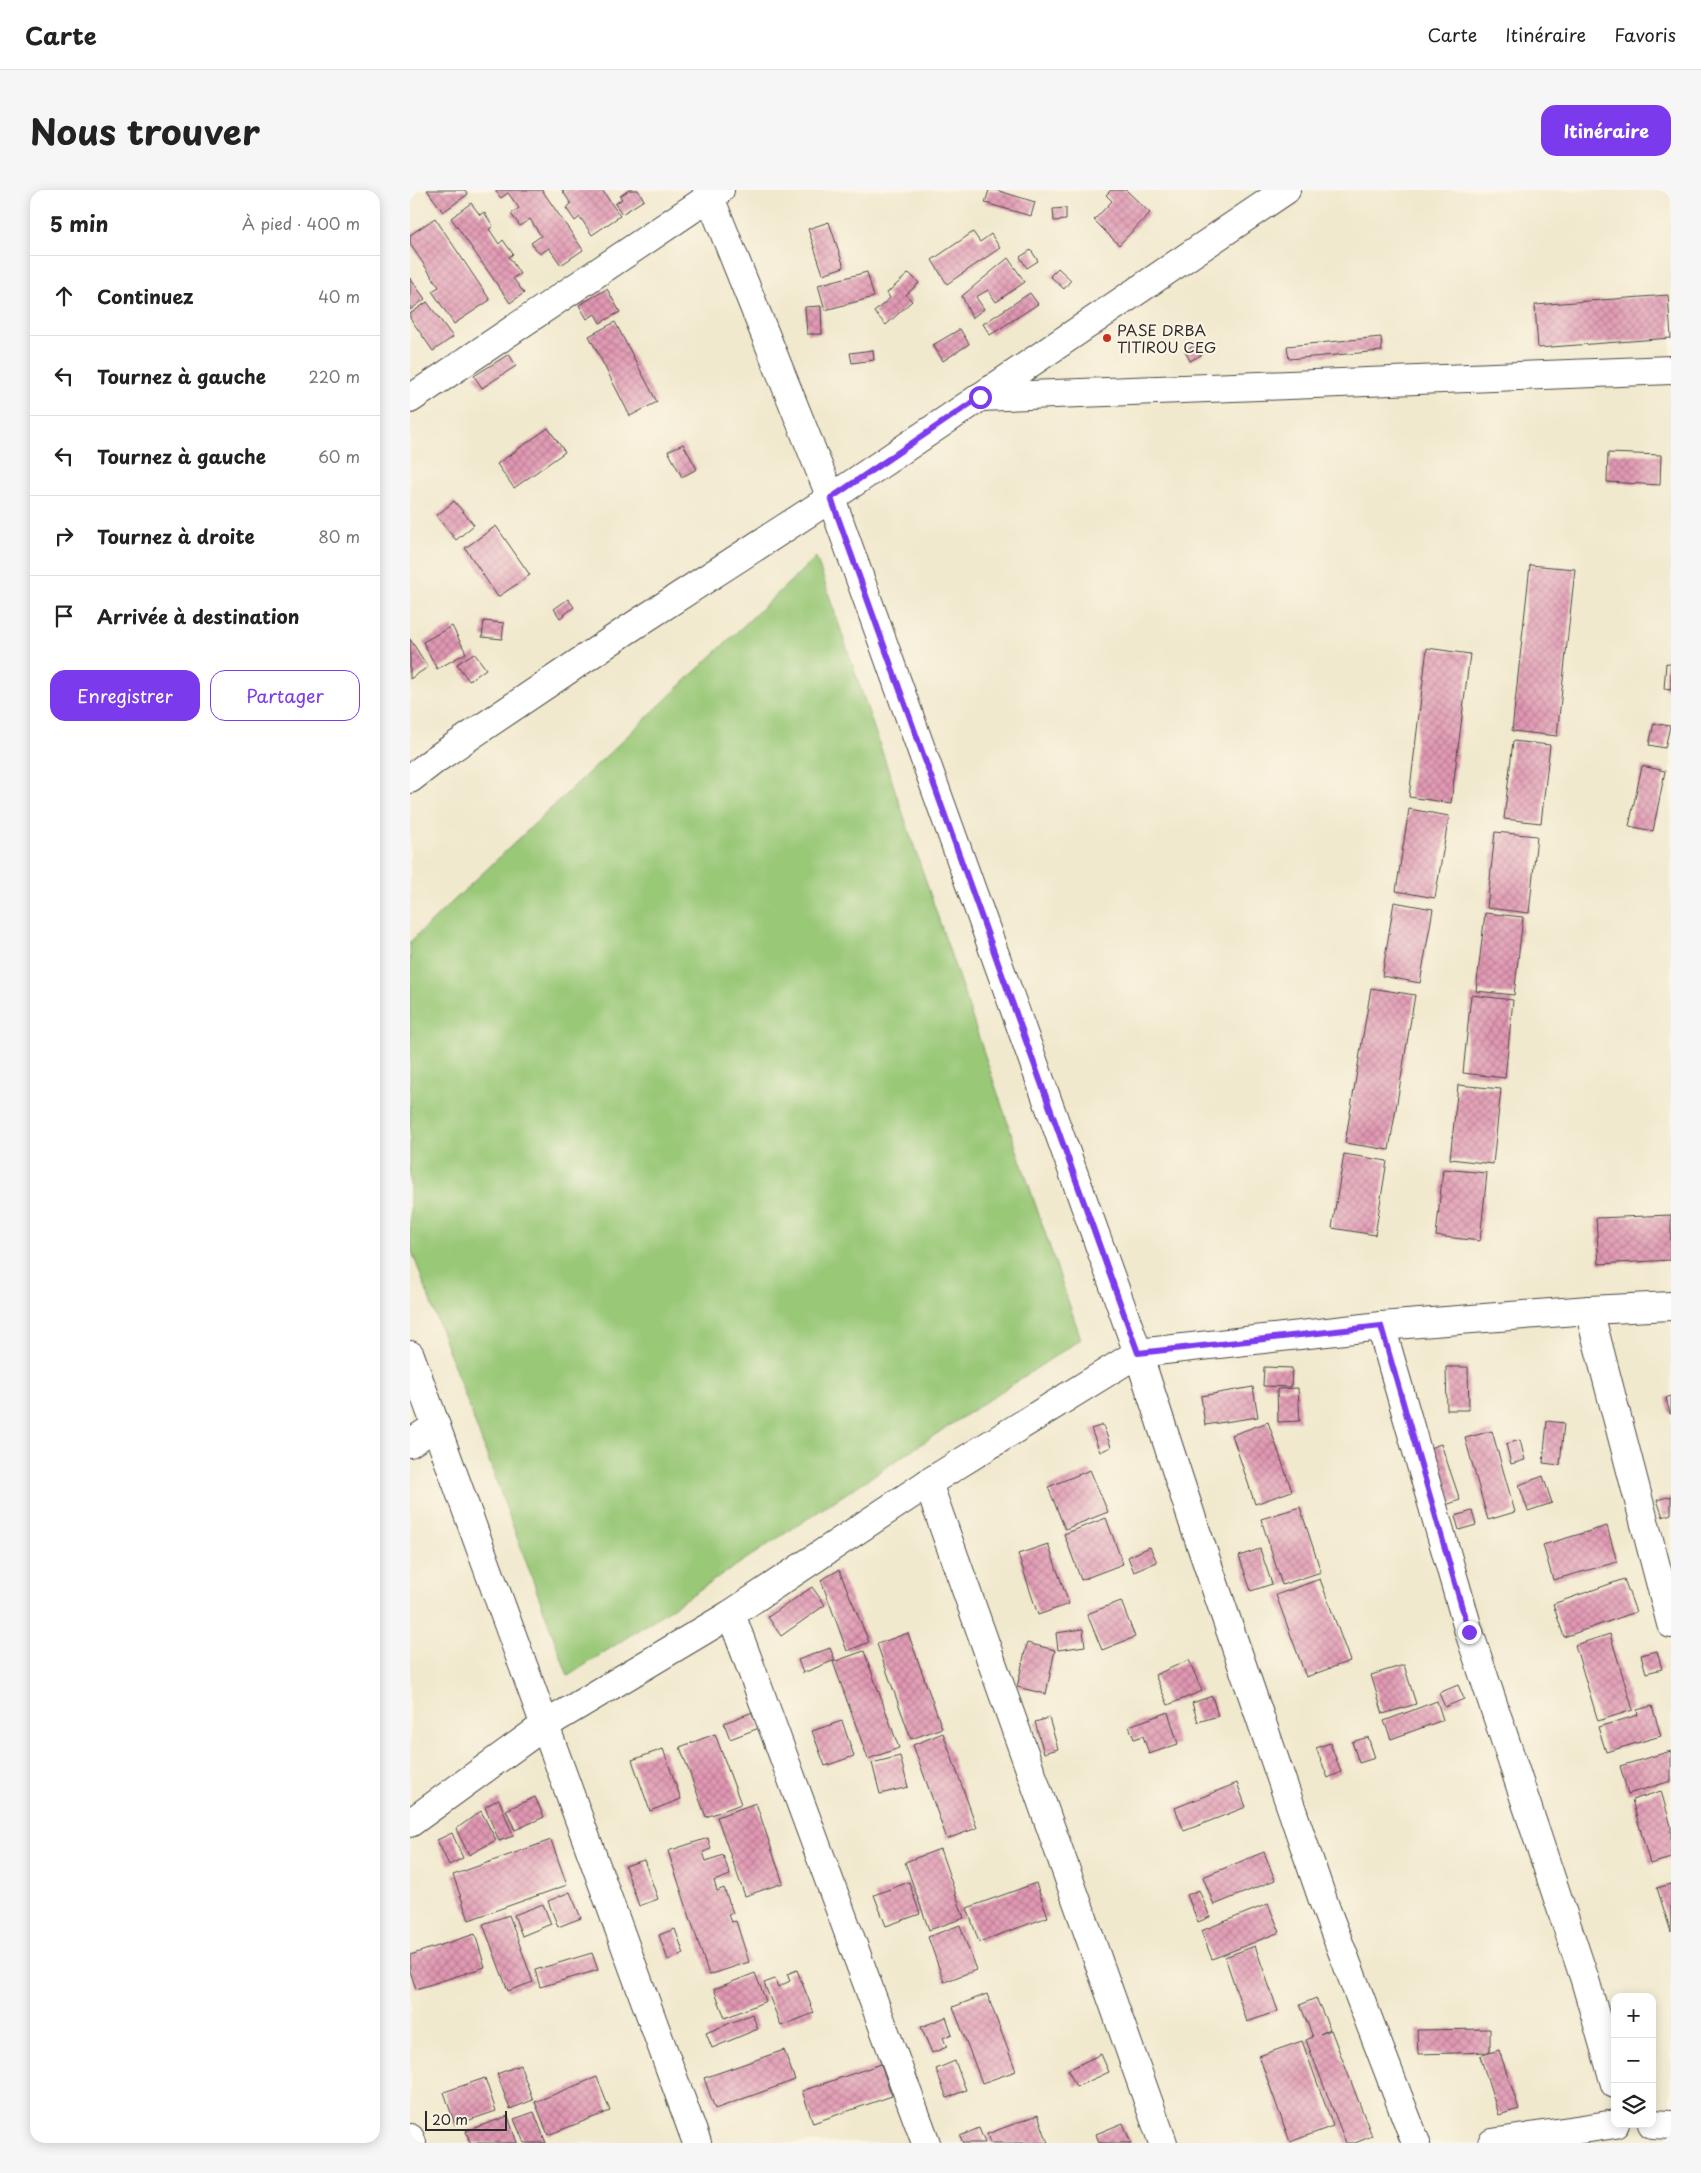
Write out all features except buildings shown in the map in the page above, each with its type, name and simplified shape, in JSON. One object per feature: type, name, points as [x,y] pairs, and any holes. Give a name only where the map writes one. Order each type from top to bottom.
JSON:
[{"type":"street","points":[[410,779],[436,759],[627,630],[831,498],[1286,190]]},
{"type":"street","points":[[410,399],[712,192],[831,498],[1138,1353],[1195,1528],[1327,1912],[1416,2143]]},
{"type":"street","points":[[980,397],[1671,370]]},
{"type":"street","points":[[410,1823],[545,1725],[731,1614],[928,1482],[1138,1353],[1381,1326],[1589,1310],[1671,1306]]},
{"type":"street","points":[[1589,1310],[1671,1624]]},
{"type":"street","points":[[1381,1326],[1469,1632],[1586,1980],[1615,2083]]},
{"type":"street","points":[[410,1355],[697,2143]]},
{"type":"street","points":[[410,1443],[436,1426]]},
{"type":"street","points":[[928,1482],[1163,2143]]},
{"type":"street","points":[[731,1614],[926,2143]]},
{"type":"street","points":[[1656,2124],[1671,2125]]},
{"type":"street","points":[[1492,2143],[1611,2125]]},
{"type":"street","points":[[410,2138],[412,2143]]},
{"type":"green space","points":[[816,557],[1081,1339],[568,1676],[410,1246],[410,942]]},
{"type":"place","name":"PASE DRBA TITIROU CEG","points":[[1107,338]]},
{"type":"route","points":[[980,397],[831,498],[1138,1353],[1381,1326],[1469,1632]]}]
